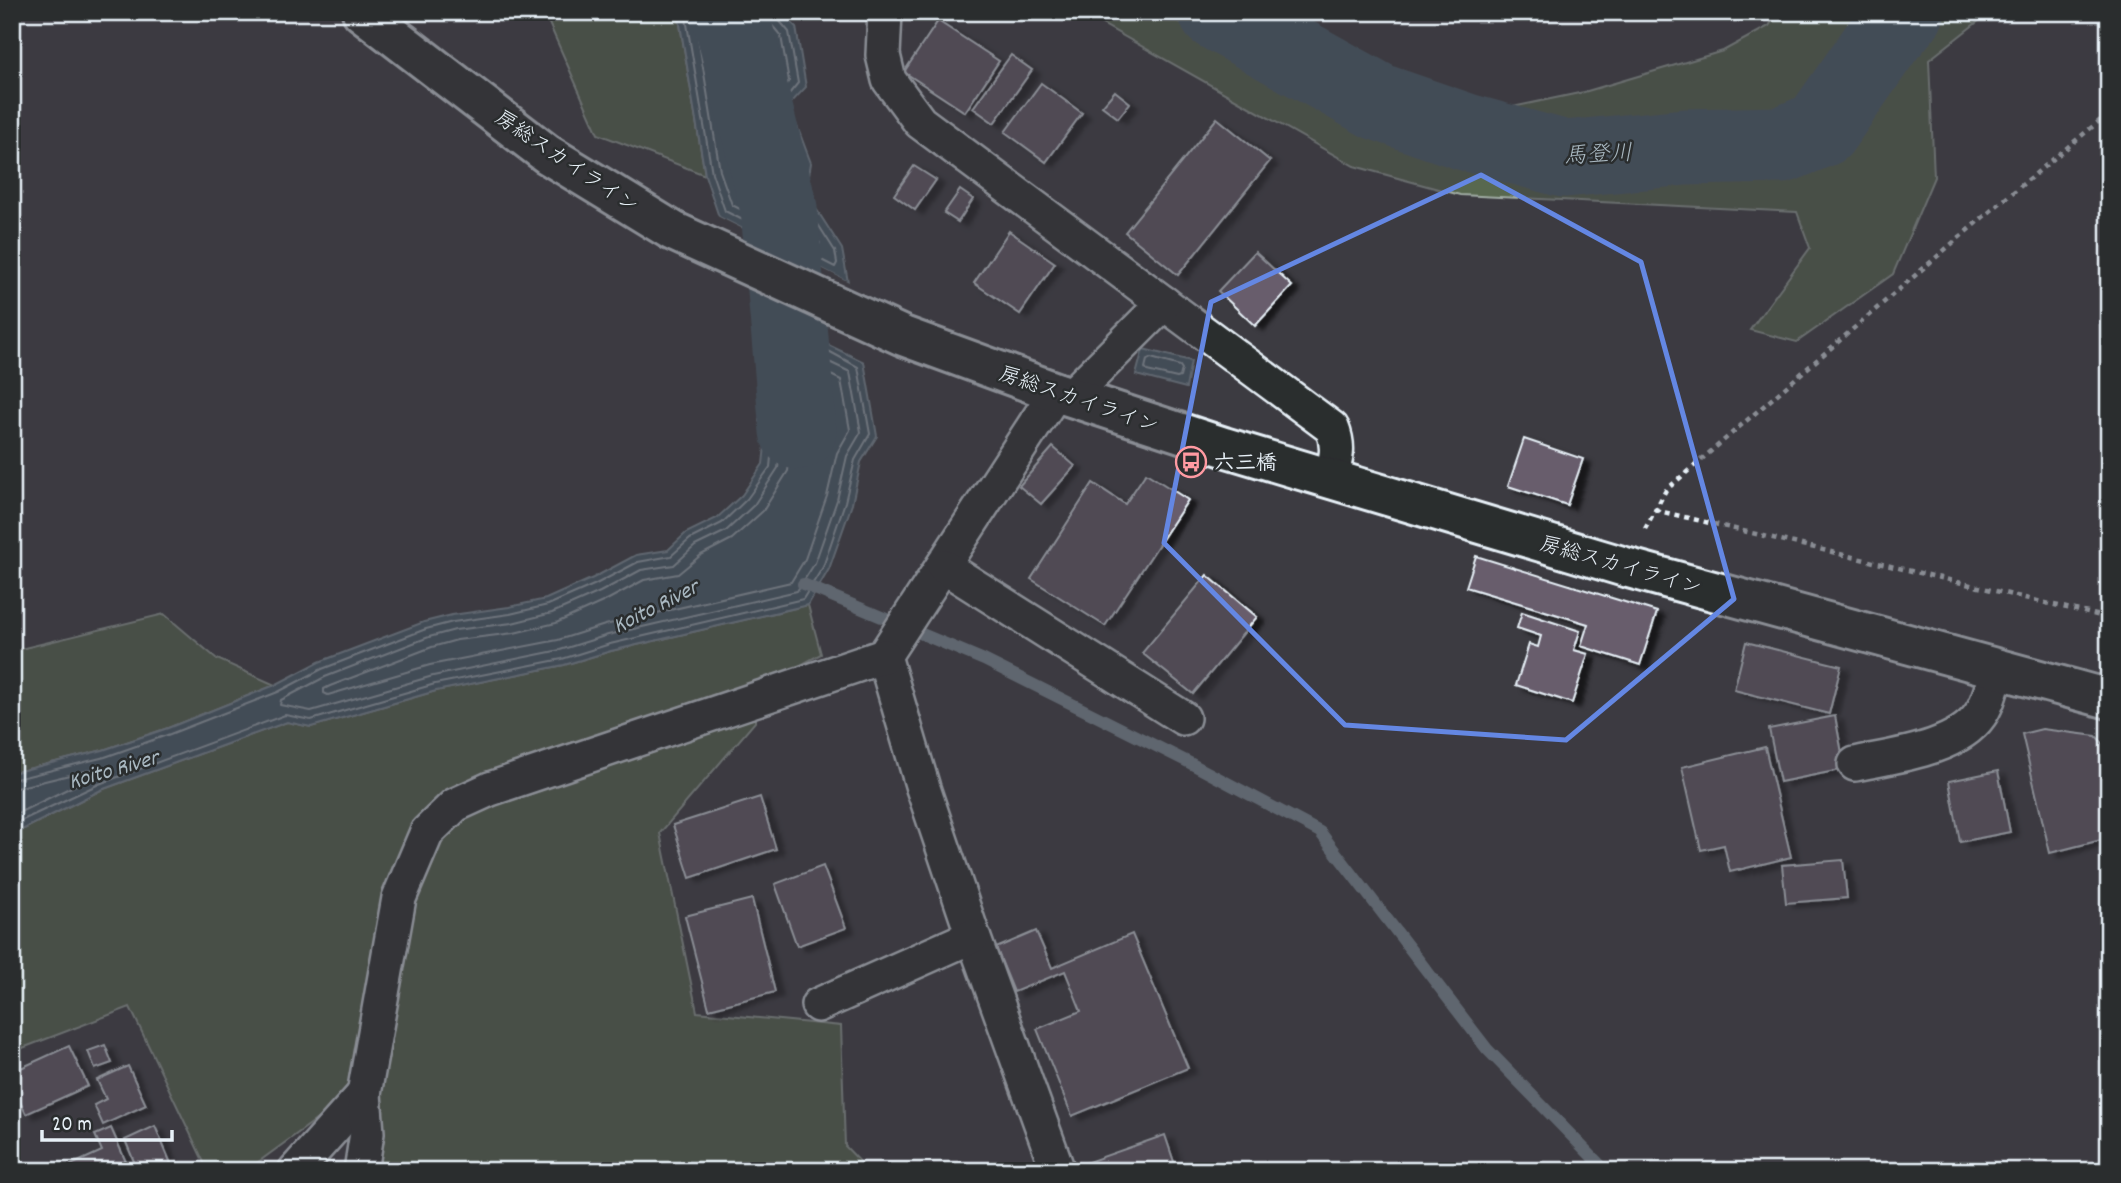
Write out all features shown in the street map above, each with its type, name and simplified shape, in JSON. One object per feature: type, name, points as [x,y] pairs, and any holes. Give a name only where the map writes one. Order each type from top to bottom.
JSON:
[{"type":"main road","name":"房総スカイライン","points":[[362,12],[547,154],[673,231],[903,336],[1063,395],[1330,479],[1625,567],[2109,699]]},
{"type":"street","points":[[885,12],[883,55],[889,80],[920,122],[1332,428],[1337,439],[1338,453],[1330,479]]},
{"type":"street","points":[[361,1171],[367,1133],[364,1094],[399,898],[428,832],[455,805],[490,789],[888,650],[1063,395],[1164,303]]},
{"type":"street","points":[[939,572],[1183,718]]},
{"type":"street","points":[[888,650],[923,788],[1058,1171]]},
{"type":"street","points":[[1855,764],[1917,750],[1948,740],[1968,729],[1982,713],[1998,669]]},
{"type":"street","points":[[818,1005],[973,936]]},
{"type":"street","points":[[296,1171],[364,1094]]},
{"type":"path","points":[[1625,567],[1666,490],[1965,232],[2109,113]]},
{"type":"path","points":[[1655,510],[2109,618]]},
{"type":"highlighted area","points":[[1481,175],[1641,262],[1734,599],[1566,740],[1345,725],[1164,543],[1211,302]]},
{"type":"green space","points":[[544,12],[678,12],[705,175],[598,134]]},
{"type":"green space","points":[[1081,12],[1164,12],[1231,54],[1421,126],[1584,92],[1723,51],[1769,26],[1778,12],[1990,12],[1929,60],[1934,177],[1893,274],[1797,342],[1750,330],[1810,248],[1797,212],[1460,195],[1354,166]]},
{"type":"green space","points":[[808,605],[821,654],[755,690],[755,722],[660,833],[697,1012],[841,1026],[845,1146],[869,1171],[369,1171],[372,1079],[246,1171],[208,1171],[130,1007],[12,1052],[12,833],[101,790],[287,722],[311,727],[436,691],[564,665],[611,651]]},
{"type":"green space","points":[[164,614],[217,659],[275,685],[168,728],[103,750],[12,773],[12,651]]},
{"type":"water","points":[[678,12],[780,12],[796,27],[806,87],[789,105],[811,163],[806,193],[842,249],[848,282],[719,217],[705,175]]},
{"type":"water","points":[[755,310],[864,362],[877,436],[861,462],[852,504],[829,569],[808,605],[611,651],[564,665],[436,691],[311,727],[287,722],[101,790],[12,833],[12,773],[103,750],[168,728],[275,685],[319,662],[424,622],[546,599],[636,555],[668,550],[686,533],[717,518],[742,495],[763,464],[766,437],[759,421],[765,371]]},
{"type":"water","points":[[1143,349],[1191,361],[1186,388],[1136,375]]},
{"type":"pier","points":[[715,215],[851,283],[846,285],[718,220]]},
{"type":"building","points":[[938,21],[999,61],[965,112],[904,72]]},
{"type":"building","points":[[1011,55],[1032,70],[994,123],[973,108]]},
{"type":"building","points":[[1041,83],[1082,113],[1046,162],[1005,132]]},
{"type":"building","points":[[1115,91],[1130,103],[1118,118],[1102,106]]},
{"type":"building","points":[[1217,118],[1270,161],[1178,275],[1125,232]]},
{"type":"building","points":[[914,166],[936,180],[915,210],[894,195]]},
{"type":"building","points":[[960,190],[973,199],[958,222],[944,213]]},
{"type":"building","points":[[1009,231],[1055,263],[1020,314],[974,283]]},
{"type":"building","points":[[1255,252],[1292,286],[1255,326],[1218,291]]},
{"type":"building","points":[[1524,439],[1583,459],[1567,505],[1508,486]]},
{"type":"building","points":[[1053,447],[1075,466],[1041,504],[1019,486]]},
{"type":"building","points":[[1146,473],[1188,500],[1105,626],[1031,579],[1093,483],[1125,504]]},
{"type":"building","points":[[1476,556],[1657,612],[1640,665],[1581,646],[1588,624],[1466,587]]},
{"type":"building","points":[[1207,575],[1257,617],[1193,694],[1142,653]]},
{"type":"building","points":[[1522,612],[1580,631],[1574,650],[1588,654],[1572,703],[1516,685],[1529,644],[1538,647],[1541,636],[1517,628]]},
{"type":"building","points":[[1746,642],[1841,666],[1829,714],[1734,690]]},
{"type":"building","points":[[1835,716],[1845,769],[1780,782],[1769,729]]},
{"type":"building","points":[[2042,729],[2096,736],[2107,748],[2109,838],[2050,853],[2022,734]]},
{"type":"building","points":[[1765,747],[1791,857],[1730,872],[1724,845],[1701,850],[1682,767]]},
{"type":"building","points":[[1998,771],[2010,832],[1960,842],[1949,781]]},
{"type":"building","points":[[760,797],[776,849],[690,878],[673,825]]},
{"type":"building","points":[[1843,860],[1847,898],[1786,903],[1782,865]]},
{"type":"building","points":[[823,866],[846,928],[797,946],[775,884]]},
{"type":"building","points":[[752,899],[775,992],[709,1009],[685,916]]},
{"type":"building","points":[[1036,931],[1052,968],[1132,934],[1188,1068],[1072,1116],[1037,1029],[1081,1011],[1065,971],[1014,992],[996,948]]},
{"type":"building","points":[[105,1045],[112,1063],[95,1069],[88,1051]]},
{"type":"building","points":[[69,1046],[88,1086],[26,1114],[12,1085],[12,1072]]},
{"type":"building","points":[[128,1066],[146,1105],[103,1125],[94,1105],[106,1099],[97,1080]]},
{"type":"building","points":[[155,1126],[172,1166],[160,1171],[138,1171],[125,1140]]},
{"type":"building","points":[[111,1128],[130,1171],[74,1171],[71,1165],[102,1151],[95,1135]]},
{"type":"building","points":[[1165,1135],[1177,1171],[1088,1171],[1085,1163]]},
{"type":"waterway","name":"Koito River","points":[[730,12],[779,209],[798,431]]},
{"type":"waterway","name":"馬登川","points":[[1217,12],[1379,102],[1466,132],[1565,159],[1685,147],[1782,145],[1821,129],[1885,37],[1906,12]]},
{"type":"waterway","points":[[803,584],[984,660],[1188,762],[1320,832],[1487,1049],[1606,1171]]},
{"type":"place","name":"六三橋","points":[[1191,462]]}]
